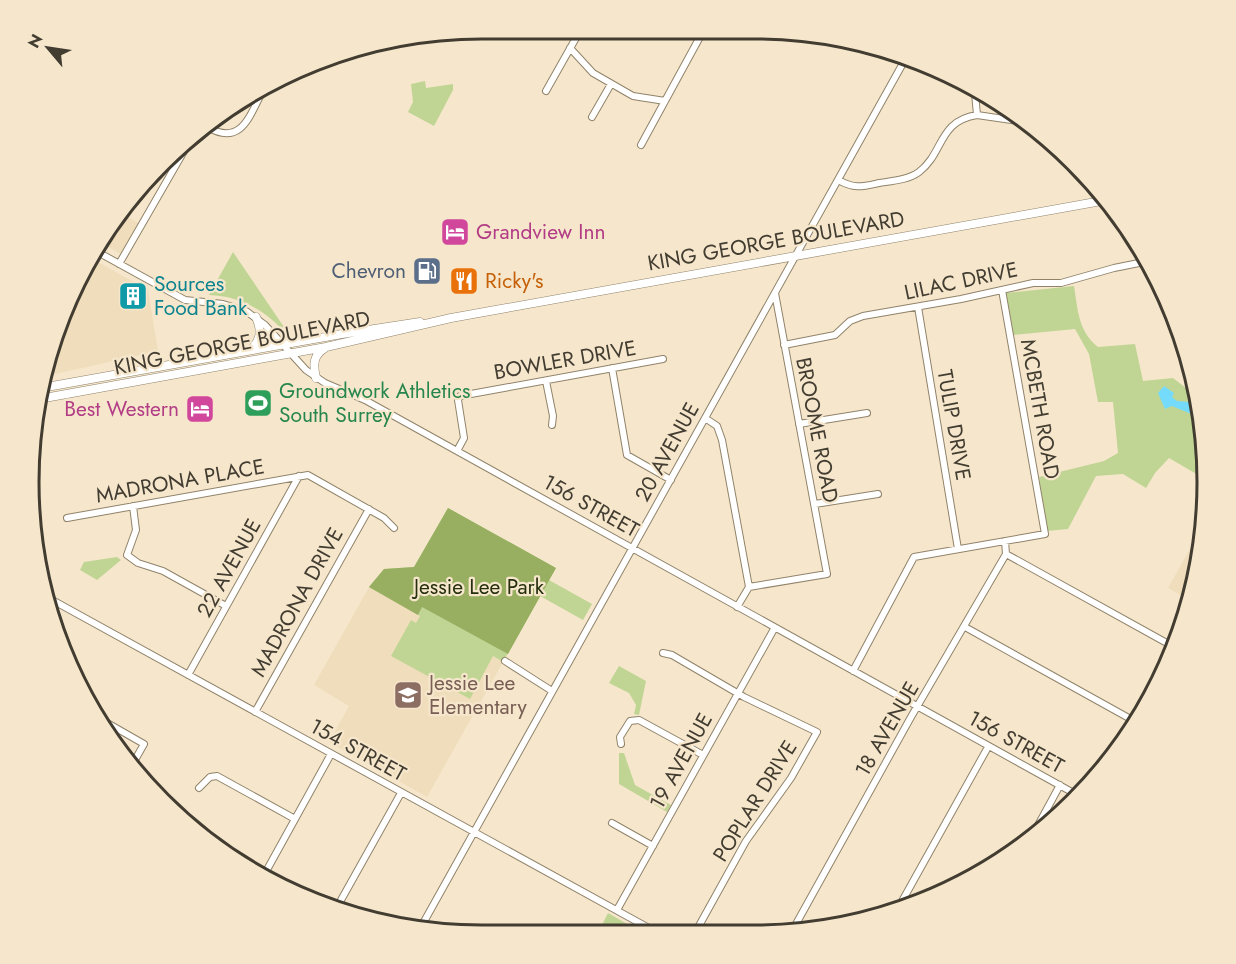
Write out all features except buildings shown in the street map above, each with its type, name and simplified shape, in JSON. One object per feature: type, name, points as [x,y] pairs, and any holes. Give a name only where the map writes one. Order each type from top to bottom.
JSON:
[{"type":"main road","name":"KING GEORGE BOULEVARD","points":[[50,386],[283,344],[451,318],[1097,202]]},
{"type":"main road","points":[[250,350],[260,338],[260,327],[256,317]]},
{"type":"main road","name":"KING GEORGE BOULEVARD","points":[[48,397],[326,347],[451,318]]},
{"type":"main road","points":[[316,378],[314,361],[318,353],[326,347]]},
{"type":"main road","points":[[150,378],[158,373],[179,369],[183,363]]},
{"type":"main road","points":[[78,392],[81,386],[120,374]]},
{"type":"street","points":[[546,91],[575,39]]},
{"type":"street","points":[[641,145],[699,39]]},
{"type":"street","points":[[570,48],[593,73],[611,84],[633,96],[665,100]]},
{"type":"street","name":"20 AVENUE","points":[[424,921],[902,65]]},
{"type":"street","points":[[592,117],[611,84]]},
{"type":"street","points":[[975,98],[977,115]]},
{"type":"street","points":[[214,130],[225,134],[235,133],[243,125],[256,101]]},
{"type":"street","points":[[838,180],[857,188],[909,178],[927,165],[946,131],[961,119],[977,115],[1008,120]]},
{"type":"street","points":[[119,264],[179,159]]},
{"type":"street","name":"156 STREET","points":[[102,254],[185,300],[232,306],[256,317],[316,378],[365,400],[1071,791]]},
{"type":"street","name":"LILAC DRIVE","points":[[784,345],[835,335],[849,321],[862,316],[1033,283],[1061,283],[1139,263]]},
{"type":"street","name":"MCBETH ROAD","points":[[1002,290],[1045,534],[1005,541]]},
{"type":"street","name":"BROOME ROAD","points":[[749,587],[827,574],[776,293]]},
{"type":"street","name":"TULIP DRIVE","points":[[918,307],[958,549]]},
{"type":"street","name":"BOWLER DRIVE","points":[[457,451],[464,438],[458,400],[460,396],[663,359]]},
{"type":"street","points":[[612,368],[627,456],[671,480]]},
{"type":"street","points":[[546,381],[553,416],[552,425]]},
{"type":"street","points":[[799,424],[867,412]]},
{"type":"street","points":[[705,418],[717,426],[722,440],[749,587],[737,607]]},
{"type":"street","points":[[299,476],[308,475],[384,518],[394,528]]},
{"type":"street","name":"MADRONA PLACE","points":[[67,518],[299,476]]},
{"type":"street","name":"22 AVENUE","points":[[188,675],[299,476]]},
{"type":"street","points":[[815,504],[878,494]]},
{"type":"street","points":[[133,506],[136,530],[127,555],[138,564],[163,572],[226,606]]},
{"type":"street","name":"MADRONA DRIVE","points":[[255,712],[369,509]]},
{"type":"street","points":[[852,671],[914,557],[1005,541],[1006,554],[1166,643]]},
{"type":"street","name":"18 AVENUE","points":[[797,923],[917,707],[1006,554]]},
{"type":"street","name":"154 STREET","points":[[55,601],[644,925]]},
{"type":"street","points":[[965,627],[1129,718]]},
{"type":"street","name":"19 AVENUE","points":[[617,910],[774,628]]},
{"type":"street","points":[[663,653],[672,655],[738,693]]},
{"type":"street","points":[[505,661],[552,691]]},
{"type":"street","name":"POPLAR DRIVE","points":[[699,925],[746,841],[791,778],[817,732],[738,693]]},
{"type":"street","points":[[621,744],[620,737],[630,721],[639,720],[703,755]]},
{"type":"street","points":[[113,726],[144,744],[136,758]]},
{"type":"street","points":[[904,898],[988,747]]},
{"type":"street","points":[[267,870],[332,754]]},
{"type":"street","points":[[199,788],[210,777],[217,776],[295,819]]},
{"type":"street","points":[[1042,818],[1060,785]]},
{"type":"street","points":[[340,901],[401,793]]},
{"type":"street","points":[[612,823],[653,846]]},
{"type":"shaded area","points":[[128,217],[140,224],[123,255],[107,246]]},
{"type":"shaded area","points":[[97,262],[148,290],[158,351],[52,375],[73,312]]},
{"type":"shaded area","points":[[1192,545],[1182,596],[1168,588]]},
{"type":"shaded area","name":"Jessie Lee Elementary","points":[[369,587],[503,662],[427,797],[329,742],[349,706],[314,685]]},
{"type":"green space","points":[[425,81],[426,88],[453,84],[453,90],[434,126],[408,112],[413,102],[411,84]]},
{"type":"green space","points":[[233,252],[284,327],[281,328],[248,304],[209,295]]},
{"type":"green space","points":[[1074,286],[1078,312],[1091,341],[1098,347],[1135,344],[1143,381],[1173,378],[1186,388],[1193,424],[1197,474],[1169,458],[1155,473],[1146,488],[1123,474],[1096,476],[1068,529],[1047,531],[1039,477],[1104,461],[1118,453],[1113,402],[1098,402],[1089,354],[1075,329],[1013,335],[1006,293]]},
{"type":"green space","name":"Jessie Lee Park","points":[[448,508],[556,568],[549,580],[592,604],[583,620],[540,596],[503,662],[493,656],[470,699],[391,656],[411,620],[416,623],[420,616],[369,587],[384,569],[414,567]]},
{"type":"green space","name":"Jessie Lee Park","points":[[448,508],[556,568],[508,654],[422,607],[418,615],[369,587],[384,569],[414,567]]},
{"type":"green space","points":[[117,557],[121,560],[97,580],[80,570],[84,562]]},
{"type":"green space","points":[[619,666],[646,681],[639,715],[634,714],[636,705],[629,693],[609,683]]},
{"type":"green space","points":[[619,753],[624,753],[635,785],[671,805],[667,812],[619,784]]},
{"type":"green space","points":[[608,913],[629,925],[602,925]]},
{"type":"water","points":[[1164,386],[1174,393],[1172,397],[1177,401],[1189,402],[1191,414],[1172,406],[1165,409],[1158,393]]},
{"type":"place","name":"Grandview Inn","points":[[455,232]]},
{"type":"place","name":"Chevron","points":[[427,271]]},
{"type":"place","name":"Ricky's","points":[[464,281]]},
{"type":"place","name":"Sources Food Bank","points":[[133,296]]},
{"type":"place","name":"Groundwork Athletics South Surrey","points":[[258,403]]},
{"type":"place","name":"Best Western","points":[[200,409]]},
{"type":"place","name":"Jessie Lee Elementary","points":[[408,695]]}]
